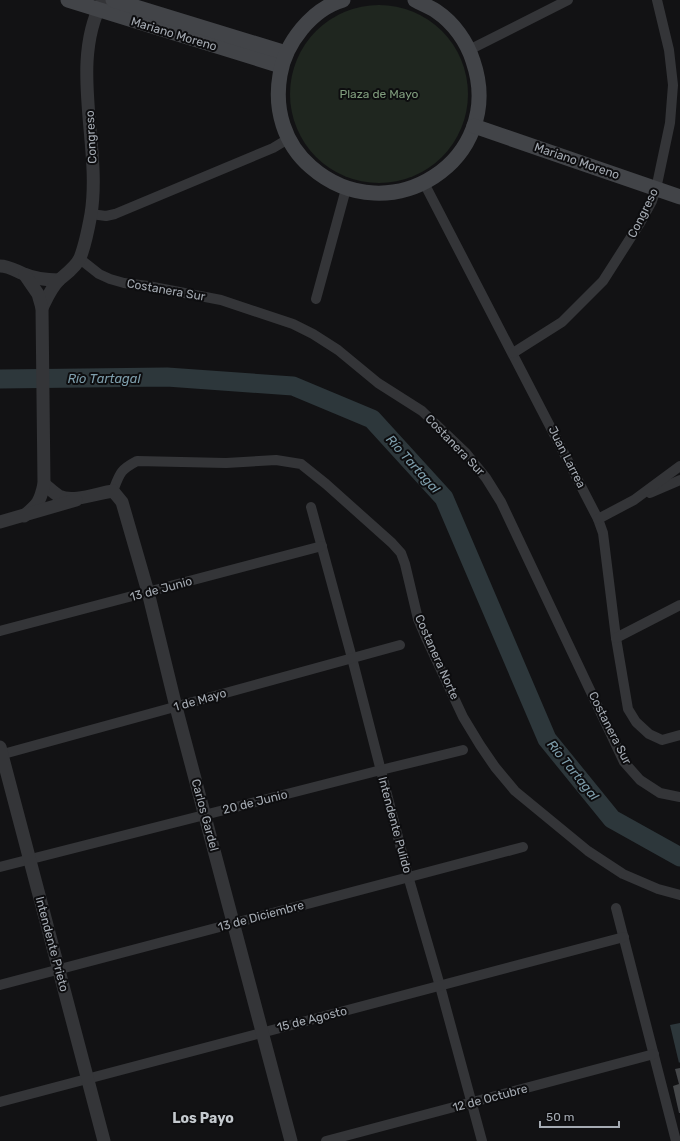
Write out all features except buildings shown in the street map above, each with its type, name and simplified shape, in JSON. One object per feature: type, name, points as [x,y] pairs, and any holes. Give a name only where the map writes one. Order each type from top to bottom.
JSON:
[{"type":"main road","name":"Mariano Moreno","points":[[68,0],[100,5],[284,60]]},
{"type":"main road","name":"Mariano Moreno","points":[[114,0],[284,60]]},
{"type":"main road","points":[[334,2],[310,20],[296,35],[284,60],[277,91],[280,116],[288,139],[303,161],[322,178],[346,189],[372,194],[399,192],[424,183],[446,168],[463,149],[474,126],[479,100],[478,74],[469,50],[455,28],[437,12],[415,0]]},
{"type":"main road","name":"Mariano Moreno","points":[[474,126],[680,197]]},
{"type":"street","points":[[469,50],[568,0]]},
{"type":"street","name":"Congreso","points":[[513,353],[562,322],[603,282],[640,223],[656,189],[670,123],[673,85],[669,50],[657,0]]},
{"type":"street","name":"Congreso","points":[[42,308],[50,291],[80,259],[91,214],[94,191],[86,69],[91,36],[100,5]]},
{"type":"street","points":[[91,214],[106,216],[114,214],[273,148],[288,139]]},
{"type":"street","name":"Juan Larrea","points":[[424,183],[598,519],[603,533],[616,638],[628,709],[636,722],[649,734],[662,740],[680,735]]},
{"type":"street","points":[[316,299],[346,189]]},
{"type":"street","name":"Costanera Sur","points":[[80,259],[99,274],[124,283],[221,300],[293,324],[313,334],[338,350],[378,383],[422,411],[465,452],[486,478],[501,502],[624,762],[640,780],[660,793],[680,797]]},
{"type":"street","points":[[0,266],[6,266],[25,275],[45,280],[59,280]]},
{"type":"street","points":[[24,516],[35,507],[41,499],[44,484],[42,308],[38,294],[25,275]]},
{"type":"street","name":"Costanera Norte","points":[[113,491],[120,474],[125,467],[137,460],[226,463],[276,460],[301,464],[326,484],[392,543],[400,553],[405,564],[418,619],[463,717],[483,750],[510,785],[543,815],[588,851],[623,874],[658,889],[680,895]]},
{"type":"street","points":[[634,500],[680,466]]},
{"type":"street","points":[[598,519],[634,500],[680,480]]},
{"type":"street","points":[[44,484],[59,496],[67,499],[79,499]]},
{"type":"street","points":[[0,522],[79,499],[113,491]]},
{"type":"street","name":"Carlos Gardel","points":[[113,491],[122,502],[148,592],[176,707],[291,1141]]},
{"type":"street","name":"Intendente Pulido","points":[[311,507],[352,658],[408,876],[440,986],[482,1141]]},
{"type":"street","name":"13 de Junio","points":[[0,631],[322,546]]},
{"type":"street","points":[[616,638],[680,605]]},
{"type":"street","name":"1 de Mayo","points":[[1,752],[176,707],[400,645]]},
{"type":"street","name":"20 de Junio","points":[[0,867],[463,750]]},
{"type":"street","name":"Intendente Prieto","points":[[1,752],[104,1141]]},
{"type":"street","name":"13 de Diciembre","points":[[0,985],[408,876],[523,847]]},
{"type":"street","points":[[616,908],[676,1141]]},
{"type":"street","name":"15 de Agosto","points":[[0,1102],[624,937]]},
{"type":"street","name":"12 de Octubre","points":[[326,1141],[654,1054]]},
{"type":"green space","name":"Plaza de Mayo","points":[[379,5],[396,7],[413,12],[428,20],[442,31],[453,45],[461,60],[466,77],[468,94],[466,111],[461,128],[453,143],[442,157],[428,168],[413,176],[396,181],[379,183],[362,181],[345,176],[330,168],[316,157],[305,143],[297,128],[292,111],[290,94],[292,77],[297,60],[305,45],[316,31],[330,20],[345,12],[362,7]]},
{"type":"shaded area","points":[[680,1023],[680,1062],[679,1063],[670,1025]]},
{"type":"waterway","name":"Río Tartagal","points":[[0,379],[167,377],[293,386],[372,419],[444,498],[547,739],[612,819],[680,857]]},
{"type":"district","name":"Los Payo","points":[[203,1118]]}]
